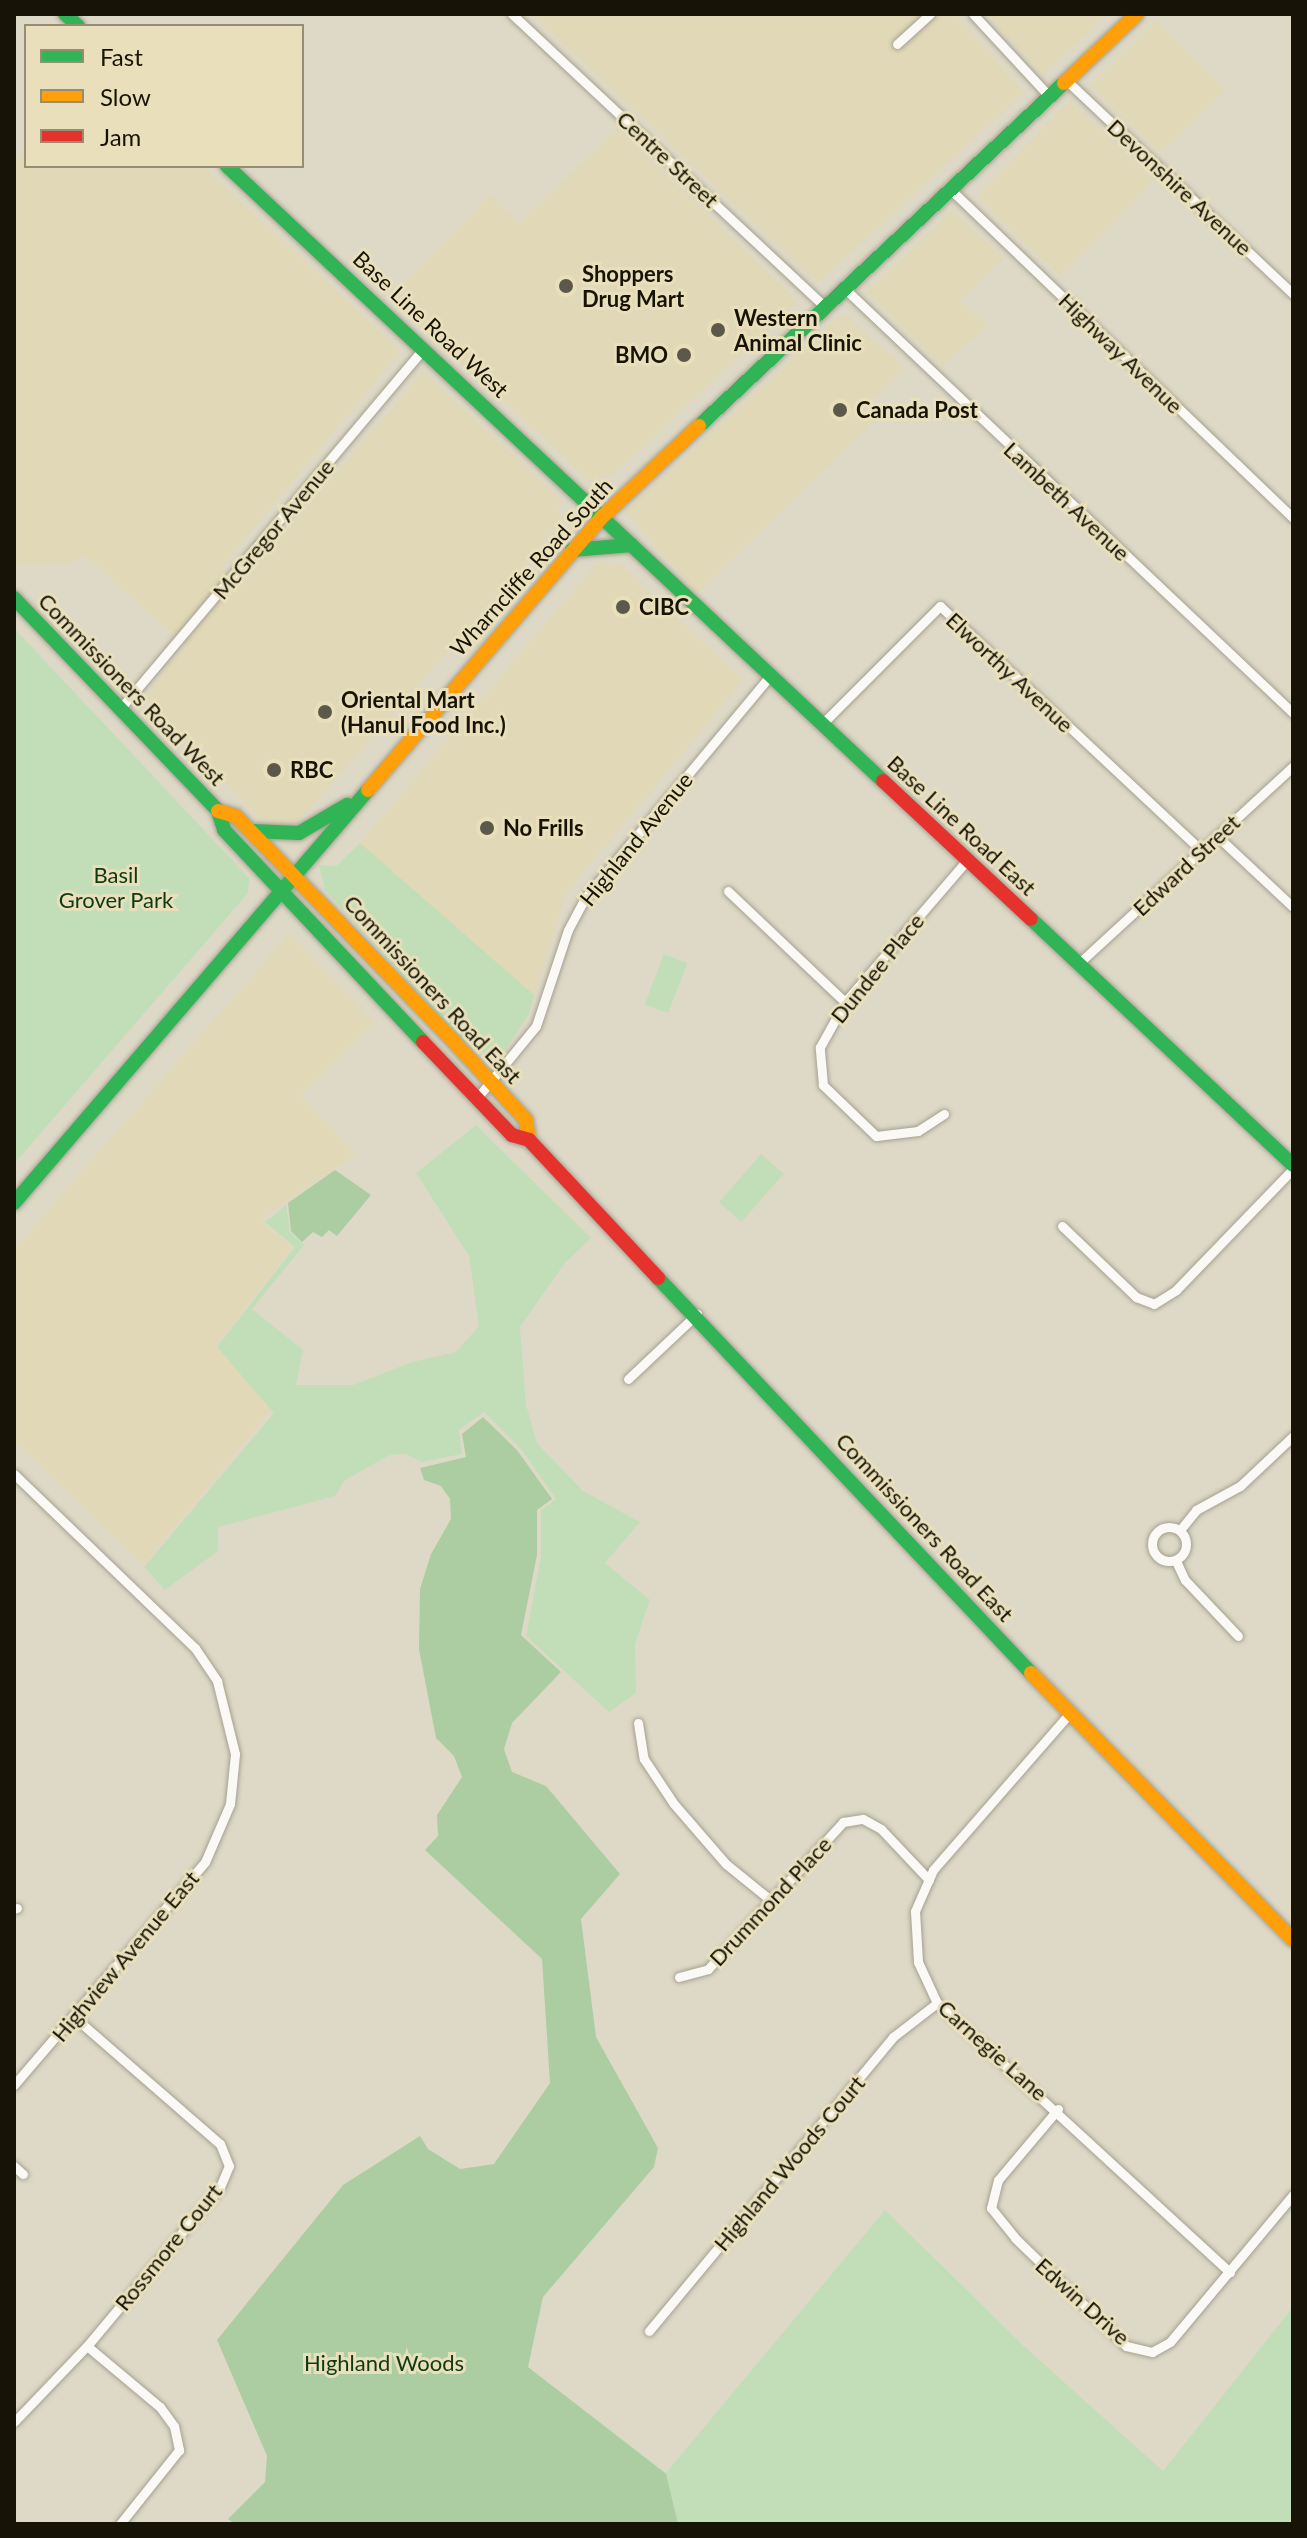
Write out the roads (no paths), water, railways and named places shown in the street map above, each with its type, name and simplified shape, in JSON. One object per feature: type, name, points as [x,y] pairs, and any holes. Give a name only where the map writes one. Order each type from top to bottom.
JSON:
[{"type":"main road","name":"Wharncliffe Road South","points":[[14,1203],[357,799],[602,517],[823,305],[1137,14]]},
{"type":"main road","name":"Base Line Road West","points":[[229,168],[602,517]]},
{"type":"main road","name":"Base Line Road East","points":[[602,517],[1293,1167]]},
{"type":"main road","points":[[572,550],[632,545]]},
{"type":"main road","name":"Commissioners Road West","points":[[14,598],[218,811],[224,830],[279,891]]},
{"type":"main road","points":[[250,830],[277,836],[299,833],[357,799]]},
{"type":"main road","name":"Commissioners Road West","points":[[218,811],[236,816],[293,874]]},
{"type":"main road","name":"Commissioners Road East","points":[[293,874],[526,1120],[529,1140]]},
{"type":"main road","name":"Commissioners Road East","points":[[279,891],[512,1135],[529,1140],[697,1314],[1069,1714],[1293,1940]]},
{"type":"street","name":"Centre Street","points":[[512,14],[823,305]]},
{"type":"street","points":[[897,44],[930,14]]},
{"type":"street","points":[[973,14],[1049,96]]},
{"type":"street","name":"Devonshire Avenue","points":[[1066,80],[1293,294]]},
{"type":"street","name":"Highway Avenue","points":[[949,188],[1293,518]]},
{"type":"street","name":"Lambeth Avenue","points":[[843,287],[1293,713]]},
{"type":"street","name":"McGregor Avenue","points":[[120,709],[424,348]]},
{"type":"street","name":"Elworthy Avenue","points":[[822,724],[940,606],[1202,851]]},
{"type":"street","name":"Highland Avenue","points":[[477,1098],[536,1026],[568,930],[585,898],[771,675]]},
{"type":"street","name":"Edward Street","points":[[1078,964],[1293,766]]},
{"type":"street","points":[[1217,836],[1293,907]]},
{"type":"street","name":"Dundee Place","points":[[944,1114],[918,1131],[876,1136],[823,1085],[820,1047],[845,1002],[967,860]]},
{"type":"street","points":[[728,891],[845,1002]]},
{"type":"street","points":[[1062,1226],[1136,1297],[1154,1304],[1176,1290],[1293,1167]]},
{"type":"street","points":[[628,1379],[697,1314]]},
{"type":"street","points":[[1180,1530],[1196,1510],[1240,1486],[1293,1436]]},
{"type":"street","name":"Highview Avenue East","points":[[14,1474],[195,1648],[217,1681],[235,1754],[230,1804],[205,1862],[14,2085]]},
{"type":"street","points":[[1176,1561],[1158,1558],[1151,1542],[1162,1528],[1180,1530]]},
{"type":"street","points":[[1176,1561],[1187,1546],[1180,1530]]},
{"type":"street","points":[[1176,1561],[1185,1580],[1238,1636]]},
{"type":"street","name":"Carnegie Lane","points":[[1069,1714],[929,1880],[915,1911],[914,1942],[937,2003],[1058,2109],[1230,2272]]},
{"type":"street","points":[[638,1723],[644,1759],[674,1804],[726,1864],[773,1902]]},
{"type":"street","name":"Drummond Place","points":[[679,1977],[708,1969],[773,1902],[843,1822],[863,1819],[881,1829],[929,1880]]},
{"type":"street","name":"Highland Woods Court","points":[[649,2331],[893,2037],[937,2003]]},
{"type":"street","name":"Rossmore Court","points":[[15,2418],[87,2346],[220,2187],[229,2166],[220,2144],[74,2017]]},
{"type":"street","name":"Edwin Drive","points":[[1058,2109],[998,2180],[991,2208],[1126,2346],[1152,2352],[1170,2342],[1293,2195]]},
{"type":"street","points":[[14,2166],[23,2174]]},
{"type":"street","points":[[87,2346],[160,2407],[174,2426],[179,2450],[120,2524]]},
{"type":"place","name":"Shoppers Drug Mart","points":[[566,286]]},
{"type":"place","name":"Western Animal Clinic","points":[[718,330]]},
{"type":"place","name":"BMO","points":[[684,355]]},
{"type":"place","name":"Canada Post","points":[[840,410]]},
{"type":"place","name":"CIBC","points":[[623,607]]},
{"type":"place","name":"Oriental Mart (Hanul Food Inc.)","points":[[325,712]]},
{"type":"place","name":"RBC","points":[[274,770]]},
{"type":"place","name":"No Frills","points":[[487,828]]},
{"type":"park label","name":"Basil Grover Park","points":[[116,886]]},
{"type":"park label","name":"Highland Woods","points":[[384,2363]]}]
